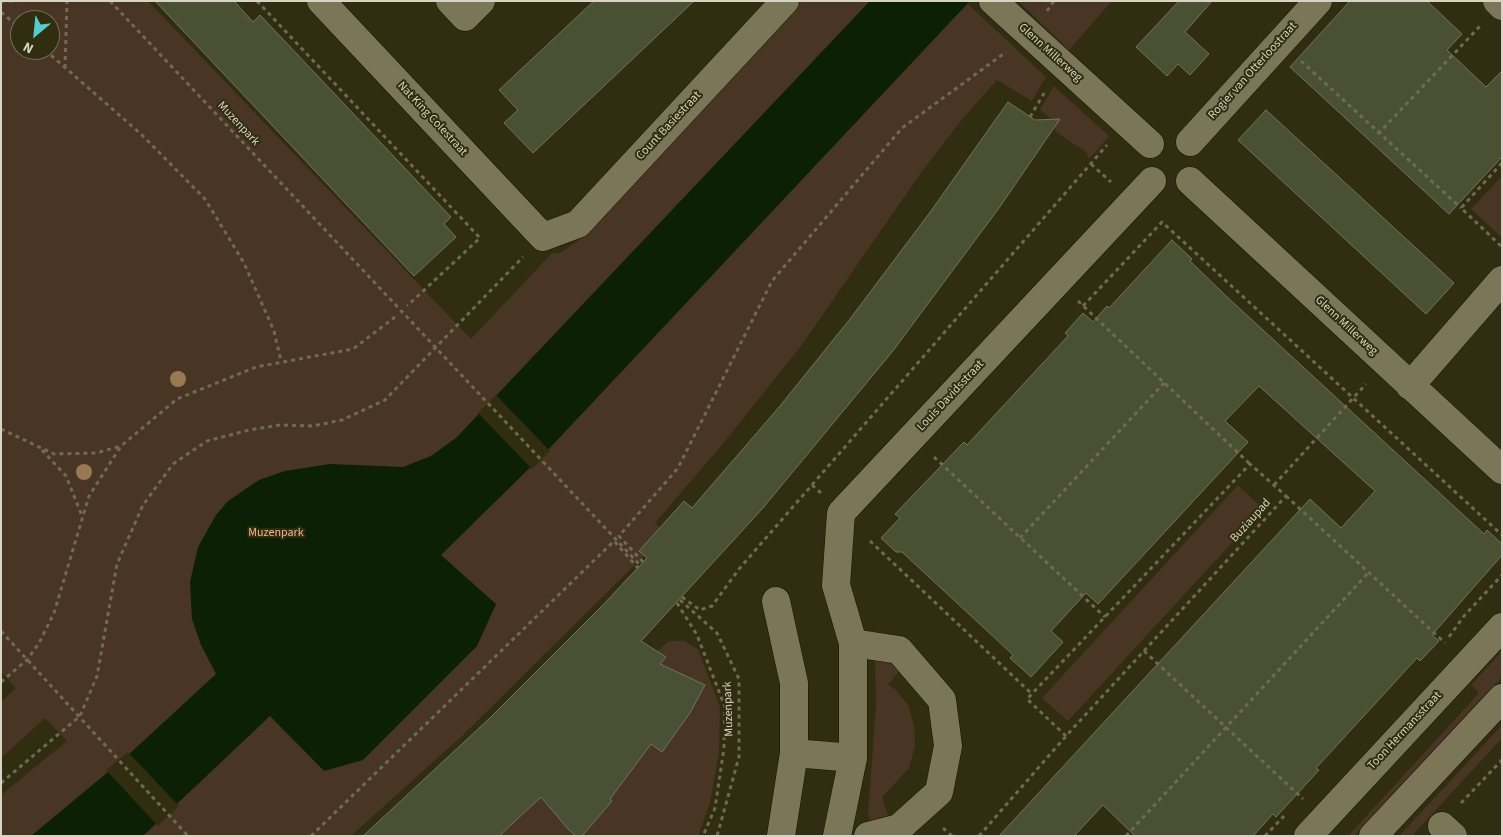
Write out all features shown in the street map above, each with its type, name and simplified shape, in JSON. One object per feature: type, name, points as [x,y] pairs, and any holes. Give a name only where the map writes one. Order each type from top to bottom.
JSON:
[{"type":"street","name":"Nat King Colestraat","points":[[321,1],[543,237]]},
{"type":"street","points":[[450,1],[465,17],[481,1]]},
{"type":"street","name":"Count Basiestraat","points":[[543,237],[578,224],[785,1]]},
{"type":"street","name":"Rogier van Otterloostraat","points":[[1190,142],[1279,41],[1318,1]]},
{"type":"street","name":"Glenn Millerweg","points":[[998,5],[1150,144]]},
{"type":"street","points":[[1170,135],[1181,136],[1190,142],[1196,151],[1198,162],[1196,172],[1190,181],[1182,187],[1171,189],[1161,187],[1152,181],[1144,164],[1144,157],[1150,144],[1159,137],[1170,135]]},
{"type":"street","name":"Louis Davidsstraat","points":[[837,836],[853,758],[853,643],[836,585],[841,513],[1152,181]]},
{"type":"street","name":"Glenn Millerweg","points":[[1190,181],[1502,470]]},
{"type":"street","points":[[1410,386],[1502,280]]},
{"type":"street","points":[[776,601],[794,682],[794,753],[781,836]]},
{"type":"street","name":"Toon Hermansstraat","points":[[1316,827],[1502,627]]},
{"type":"street","points":[[853,643],[899,650],[942,700],[948,746],[939,792],[899,828],[868,836]]},
{"type":"street","points":[[1373,836],[1502,698]]},
{"type":"street","points":[[794,753],[853,758]]},
{"type":"path","points":[[1,1],[18,1]]},
{"type":"path","points":[[65,68],[67,1]]},
{"type":"path","name":"Muzenpark","points":[[110,1],[640,565]]},
{"type":"path","points":[[257,1],[480,238],[407,306]]},
{"type":"path","points":[[640,565],[619,536],[678,468],[772,281],[902,128],[1029,34],[1054,1]]},
{"type":"path","points":[[1378,134],[1500,4]]},
{"type":"path","points":[[1279,41],[1502,247]]},
{"type":"path","points":[[56,60],[142,135],[205,199],[244,263],[274,331],[281,361]]},
{"type":"path","points":[[1030,117],[1049,86]]},
{"type":"path","points":[[680,600],[700,610],[712,606],[739,569],[1109,143]]},
{"type":"path","points":[[1461,208],[1502,163]]},
{"type":"path","points":[[1091,164],[1112,183]]},
{"type":"path","points":[[1071,308],[1077,301],[1083,306],[1162,222],[1502,535]]},
{"type":"path","points":[[1,782],[80,716],[96,676],[117,564],[143,505],[174,464],[207,441],[249,430],[280,425],[320,424],[342,420],[364,412],[385,400],[543,237]]},
{"type":"path","name":"Buziaupad","points":[[979,836],[1066,736],[1286,496],[1083,306]]},
{"type":"path","points":[[1,682],[28,659],[39,643],[54,613],[89,496],[122,446],[177,399],[256,367],[353,349],[395,317]]},
{"type":"path","points":[[1274,485],[1385,362]]},
{"type":"path","points":[[1020,538],[1164,383]]},
{"type":"path","points":[[1,430],[54,454],[96,452],[122,446]]},
{"type":"path","points":[[40,448],[66,476],[83,517]]},
{"type":"path","points":[[927,464],[940,450]]},
{"type":"path","points":[[934,457],[1105,617]]},
{"type":"path","points":[[1066,736],[1027,699],[1250,464]]},
{"type":"path","points":[[1286,496],[1445,643]]},
{"type":"path","points":[[869,540],[1032,694]]},
{"type":"path","points":[[311,836],[614,541],[640,565]]},
{"type":"path","points":[[1126,836],[1369,572]]},
{"type":"path","points":[[680,600],[697,635],[725,707],[723,757],[714,808],[703,836]]},
{"type":"path","name":"Muzenpark","points":[[680,600],[717,633],[739,680],[739,757],[716,836]]},
{"type":"path","points":[[1,631],[80,716],[97,738],[187,834]]},
{"type":"path","points":[[1144,651],[1226,728],[1316,827]]},
{"type":"path","points":[[1447,831],[1502,760]]},
{"type":"green space","name":"Muzenpark","points":[[1,1],[148,1],[471,339],[552,253],[560,253],[579,240],[802,1],[870,1],[513,380],[968,4],[1046,77],[1032,101],[997,80],[960,122],[920,174],[801,346],[726,440],[655,523],[666,534],[463,735],[351,836],[1,836],[1,795],[67,741],[45,718],[1,758],[1,702],[16,688],[1,672]]},
{"type":"green space","points":[[1018,1],[1112,1],[1069,50]]},
{"type":"green space","points":[[1054,86],[1109,136],[1089,159],[1086,152],[1056,132],[1052,120],[1040,110]]},
{"type":"green space","points":[[1502,176],[1502,238],[1471,209]]},
{"type":"green space","points":[[1238,485],[1263,509],[1068,721],[1042,698]]},
{"type":"green space","points":[[669,641],[684,641],[698,649],[720,707],[719,753],[710,803],[698,836],[447,836]]},
{"type":"green space","points":[[1502,651],[1502,677],[1354,836],[1348,836],[1479,693],[1471,685]]},
{"type":"green space","points":[[875,659],[890,662],[902,668],[888,685],[895,689],[908,705],[914,725],[915,746],[909,768],[882,797],[889,818],[880,821],[870,820],[868,815],[876,706]]},
{"type":"green space","points":[[1502,725],[1502,738],[1412,836],[1399,836]]},
{"type":"shaded area","points":[[870,1],[970,1],[547,451],[441,555],[496,604],[477,646],[363,760],[324,771],[270,716],[143,836],[31,836],[126,757],[216,674],[201,645],[192,619],[190,582],[198,547],[216,515],[228,501],[259,480],[285,471],[330,464],[403,467],[431,456],[456,438]]},
{"type":"pier","points":[[496,395],[550,451],[532,469],[478,413]]},
{"type":"pier","points":[[128,752],[179,806],[158,826],[106,770]]},
{"type":"building","points":[[155,1],[234,1],[253,22],[260,15],[451,217],[444,224],[456,237],[414,276]]},
{"type":"building","points":[[594,1],[694,1],[533,153],[504,123],[518,110],[499,90]]},
{"type":"building","points":[[1179,1],[1212,1],[1185,32],[1209,54],[1190,75],[1178,64],[1167,76],[1136,47]]},
{"type":"building","points":[[1350,1],[1427,1],[1462,34],[1447,50],[1486,87],[1502,71],[1502,157],[1449,214],[1290,67]]},
{"type":"building","points":[[1008,102],[1035,120],[1060,119],[999,208],[892,352],[762,509],[641,641],[666,657],[660,664],[705,685],[690,713],[662,752],[651,744],[610,799],[612,801],[582,836],[576,836],[568,829],[541,797],[499,836],[363,836],[491,717],[602,606],[647,558],[639,551],[684,501],[692,508],[780,406],[850,319],[931,211]]},
{"type":"building","points":[[1266,110],[1454,283],[1426,314],[1238,140]]},
{"type":"building","points":[[1172,240],[1192,259],[1190,261],[1225,295],[1484,534],[1487,530],[1502,544],[1502,555],[1432,635],[1439,641],[1420,661],[1417,658],[1316,768],[1319,770],[1276,817],[1273,814],[1253,836],[1135,836],[1103,805],[1074,836],[999,836],[1310,499],[1341,528],[1375,491],[1259,386],[1225,421],[1248,442],[1098,604],[1086,593],[1051,631],[1063,642],[1031,677],[1010,658],[1013,655],[996,639],[902,552],[896,552],[881,538],[900,518],[895,514],[964,442],[967,445],[1068,336],[1065,333],[1083,313],[1093,322],[1107,306],[1109,308]]}]
